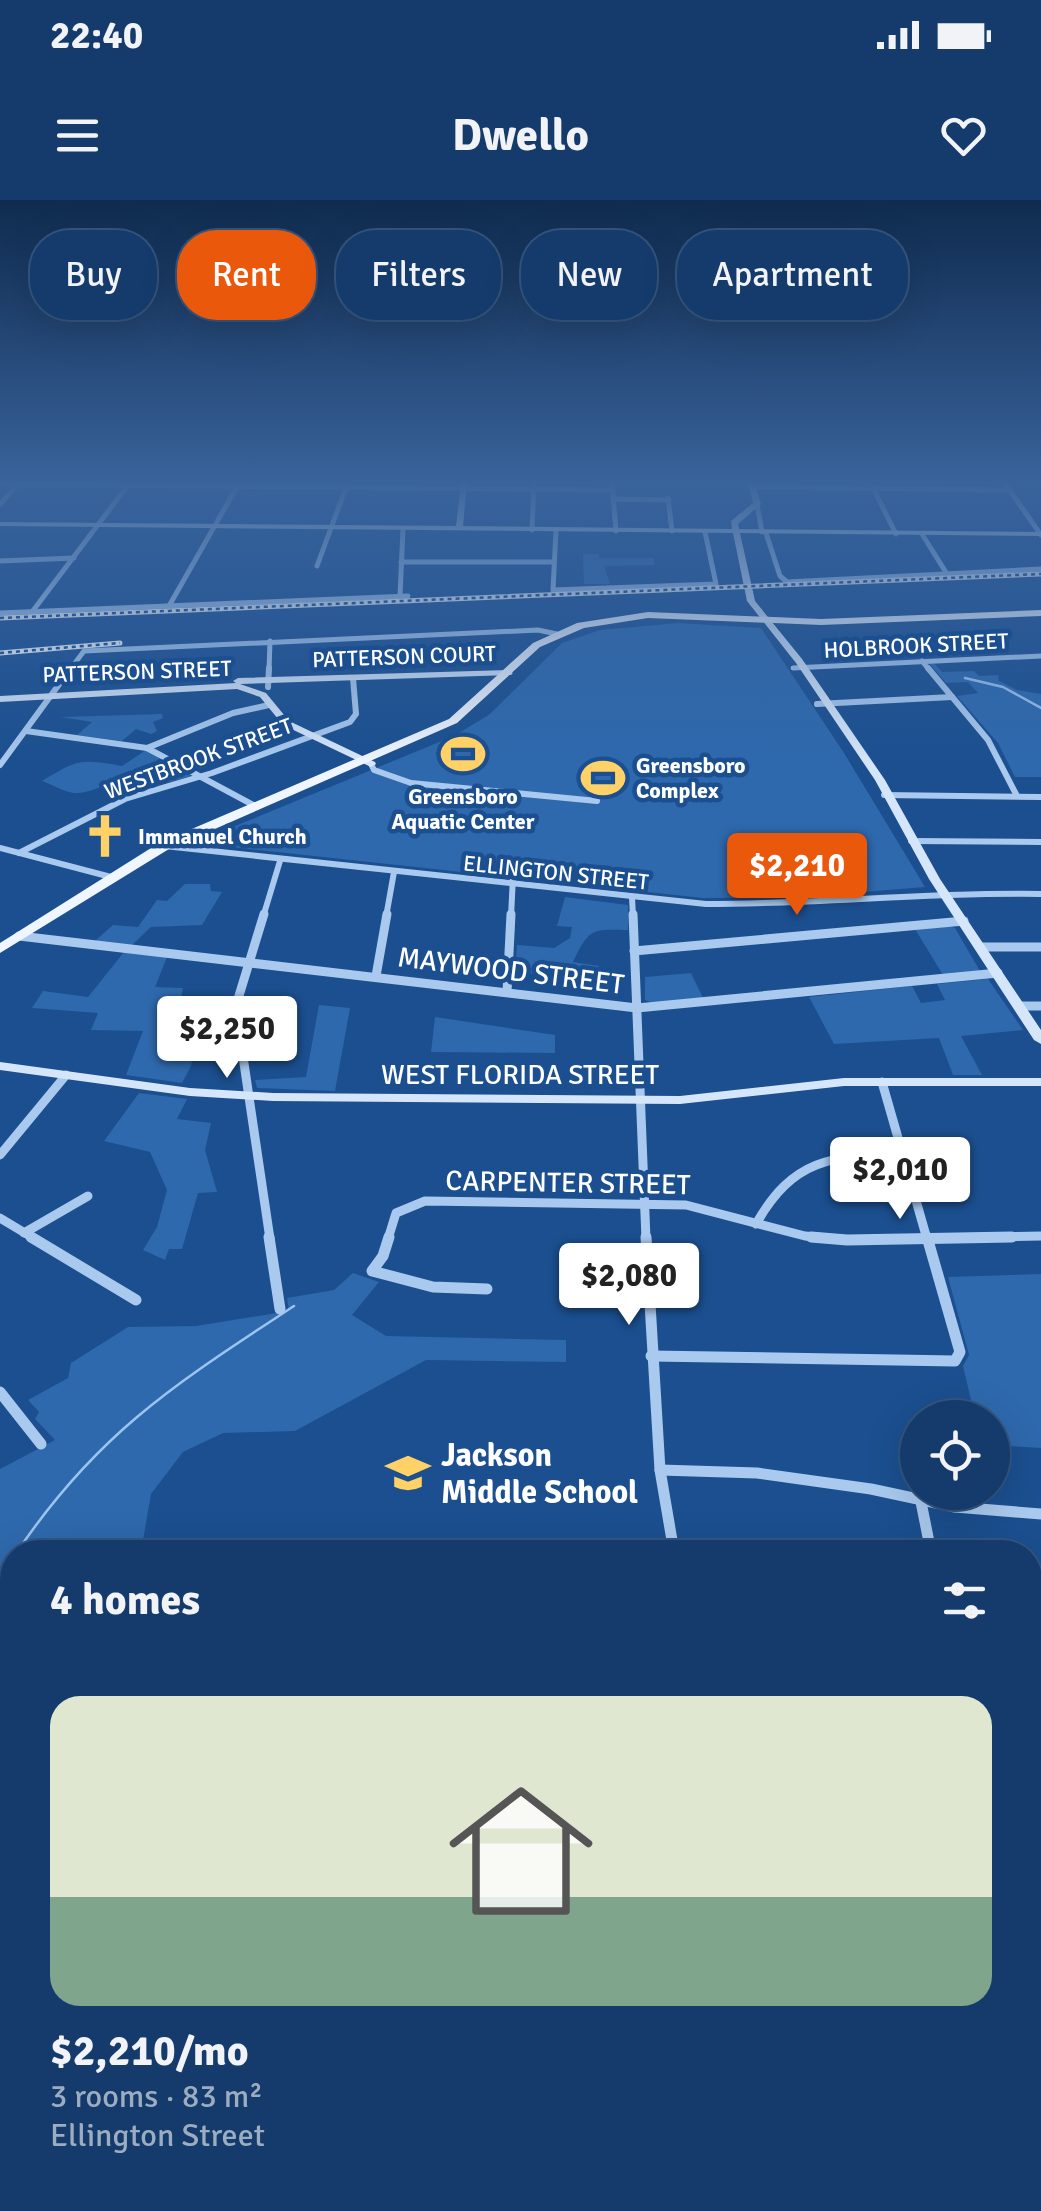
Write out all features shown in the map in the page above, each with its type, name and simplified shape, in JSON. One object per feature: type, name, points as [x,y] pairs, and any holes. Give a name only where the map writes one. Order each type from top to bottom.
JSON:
[{"type":"main road","points":[[745,576],[751,602],[822,703],[873,785],[884,795],[1041,1040]]},
{"type":"main road","points":[[724,616],[751,602]]},
{"type":"main road","points":[[367,763],[466,713],[545,650],[564,638],[590,630],[654,621],[824,622],[1041,613]]},
{"type":"main road","points":[[1,947],[164,846],[459,728],[500,696],[526,655],[557,634],[602,622],[724,616],[764,620],[783,640],[798,668]]},
{"type":"main road","points":[[590,630],[588,627],[602,622]]},
{"type":"main road","points":[[783,640],[792,628],[824,622]]},
{"type":"main road","points":[[545,650],[557,634]]},
{"type":"main road","name":"PATTERSON COURT","points":[[265,686],[301,680],[515,674]]},
{"type":"main road","name":"PATTERSON STREET","points":[[0,699],[219,684],[265,686],[270,705],[280,720],[367,763]]},
{"type":"main road","name":"WEST FLORIDA STREET","points":[[0,1066],[250,1097],[638,1100],[714,1098],[811,1084],[1041,1082]]},
{"type":"street","points":[[32,612],[60,576]]},
{"type":"street","points":[[169,606],[186,576]]},
{"type":"street","points":[[0,613],[404,596],[402,576]]},
{"type":"street","points":[[553,576],[553,590],[716,584],[714,576]]},
{"type":"street","points":[[782,576],[784,582],[909,576]]},
{"type":"street","points":[[0,765],[84,650],[538,630],[557,634]]},
{"type":"street","points":[[265,686],[270,642]]},
{"type":"street","name":"HOLBROOK STREET","points":[[798,668],[1041,656]]},
{"type":"street","points":[[922,662],[996,752],[1017,796]]},
{"type":"street","name":"WESTBROOK STREET","points":[[19,853],[125,799],[353,720],[353,678]]},
{"type":"street","points":[[822,703],[952,697]]},
{"type":"street","points":[[146,748],[233,713],[270,705]]},
{"type":"street","points":[[26,730],[146,748],[257,807]]},
{"type":"street","name":"PATTERSON STREET","points":[[367,763],[394,778],[420,783],[597,802]]},
{"type":"street","points":[[884,795],[1041,796]]},
{"type":"street","points":[[911,841],[1041,842]]},
{"type":"street","name":"ELLINGTON STREET","points":[[164,846],[280,861],[513,880],[632,898],[772,904],[946,892],[1041,894]]},
{"type":"street","points":[[0,848],[111,876]]},
{"type":"street","points":[[280,861],[236,1016],[280,1309]]},
{"type":"street","points":[[376,976],[394,872]]},
{"type":"street","points":[[507,992],[513,880]]},
{"type":"street","points":[[632,898],[651,1356],[660,1470],[672,1540]]},
{"type":"street","points":[[634,951],[964,921]]},
{"type":"street","name":"MAYWOOD STREET","points":[[19,936],[637,1008],[998,973]]},
{"type":"street","points":[[980,946],[1041,948]]},
{"type":"street","points":[[1020,1006],[1041,1006]]},
{"type":"street","points":[[0,1156],[66,1075]]},
{"type":"street","points":[[651,1356],[955,1361],[960,1352],[882,1082]]},
{"type":"street","points":[[756,1224],[769,1196],[788,1176],[813,1163],[853,1154],[901,1155]]},
{"type":"street","points":[[24,1233],[88,1196]]},
{"type":"street","name":"CARPENTER STREET","points":[[488,1290],[433,1288],[372,1271],[382,1256],[396,1214],[425,1201],[643,1204],[702,1207],[805,1236],[848,1240],[1041,1236]]},
{"type":"street","points":[[0,1218],[136,1300]]},
{"type":"street","points":[[0,1392],[41,1444]]},
{"type":"street","points":[[660,1470],[757,1473],[900,1497]]},
{"type":"street","points":[[922,1510],[928,1540]]},
{"type":"street","points":[[1001,1510],[1041,1514]]},
{"type":"shaded area","points":[[584,576],[607,576],[610,584],[584,584]]},
{"type":"shaded area","name":"Greensboro Complex","points":[[678,623],[761,628],[844,753],[925,887],[801,897],[703,898],[194,843],[454,736],[490,714],[562,643],[600,630]]},
{"type":"shaded area","points":[[934,663],[942,672],[998,675],[999,681],[1017,690],[1041,694],[1041,777],[1015,777],[998,743],[957,696],[978,693],[968,682],[946,683],[930,664]]},
{"type":"shaded area","points":[[162,714],[163,718],[153,722],[157,731],[151,734],[136,729],[122,741],[77,735],[92,722],[61,717]]},
{"type":"shaded area","points":[[146,750],[160,758],[147,769],[155,771],[167,762],[191,776],[130,793],[106,786],[74,793],[42,781],[79,763],[122,766]]},
{"type":"shaded area","points":[[185,884],[210,884],[211,891],[222,892],[202,925],[151,927],[132,945],[95,941],[113,925],[138,927],[157,900],[167,901]]},
{"type":"shaded area","points":[[565,897],[628,905],[628,930],[593,933],[573,962],[599,966],[596,981],[515,972],[517,945],[554,948],[570,938],[572,927],[557,926]]},
{"type":"shaded area","points":[[955,928],[980,971],[943,975],[915,929]]},
{"type":"shaded area","points":[[124,952],[167,957],[155,987],[183,988],[171,1048],[194,1050],[182,1083],[126,1075],[143,1031],[91,1030],[98,1013],[32,1008],[43,991],[88,997]]},
{"type":"shaded area","points":[[691,973],[703,998],[653,1003],[645,1000],[645,977]]},
{"type":"shaded area","points":[[988,979],[1023,1030],[961,1036],[982,1075],[953,1075],[939,1038],[834,1044],[809,997],[912,986],[921,1003],[945,1000],[937,984]]},
{"type":"shaded area","points":[[319,1005],[350,1008],[335,1091],[257,1088],[255,1080],[306,1077]]},
{"type":"shaded area","points":[[435,1017],[555,1035],[555,1053],[431,1052]]},
{"type":"shaded area","points":[[139,1093],[187,1099],[177,1119],[211,1123],[205,1150],[217,1192],[198,1193],[182,1249],[169,1249],[165,1260],[143,1250],[157,1227],[167,1190],[150,1152],[104,1141]]},
{"type":"shaded area","points":[[353,1273],[379,1282],[352,1315],[386,1336],[566,1340],[566,1362],[426,1360],[295,1431],[223,1433],[183,1452],[151,1494],[143,1540],[0,1540],[0,1469],[55,1440],[35,1419],[39,1412],[28,1400],[68,1378],[71,1363],[128,1327],[196,1326],[289,1311],[287,1298],[334,1290]]},
{"type":"shaded area","points":[[1041,1274],[1041,1448],[1010,1446],[1010,1400],[971,1400],[963,1366],[969,1355],[948,1277]]},
{"type":"waterway","points":[[965,678],[1003,687],[1041,708]]},
{"type":"waterway","points":[[26,1540],[78,1474],[142,1413],[294,1306]]},
{"type":"railway","points":[[0,618],[997,576]]},
{"type":"railway","points":[[0,653],[120,643]]},
{"type":"place","name":"Greensboro Aquatic Center","points":[[463,754]]},
{"type":"place","name":"Greensboro Complex","points":[[603,778]]},
{"type":"place","name":"Immanuel Church","points":[[105,836]]},
{"type":"place","name":"Jackson Middle School","points":[[408,1473]]}]
